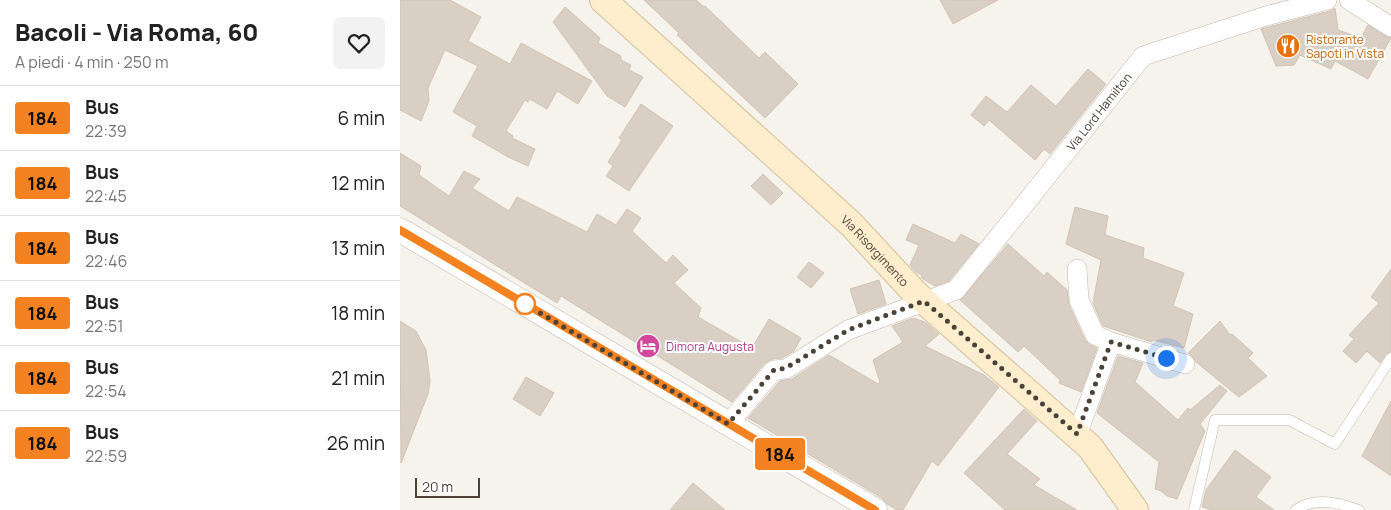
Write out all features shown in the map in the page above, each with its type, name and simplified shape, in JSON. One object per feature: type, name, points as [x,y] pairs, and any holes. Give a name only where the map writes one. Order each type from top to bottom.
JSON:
[{"type":"main road","name":"Via Risorgimento","points":[[603,0],[851,224],[924,301],[1077,434],[1090,447],[1134,510]]},
{"type":"street","name":"Via Lord Hamilton","points":[[728,424],[774,370],[786,368],[848,330],[956,290],[1143,56],[1266,16],[1327,0]]},
{"type":"street","points":[[1349,0],[1391,27]]},
{"type":"street","points":[[400,230],[875,510]]},
{"type":"street","points":[[1078,269],[1079,300],[1095,335],[1111,342],[1185,364]]},
{"type":"street","points":[[1077,434],[1111,342]]},
{"type":"lane","points":[[1194,510],[1215,420],[1289,420],[1335,444],[1391,358]]},
{"type":"lane","points":[[1296,510],[1320,501],[1346,505],[1359,510]]},
{"type":"building","points":[[400,0],[450,0],[481,17],[468,41],[510,64],[521,43],[592,81],[578,104],[557,91],[547,109],[530,99],[528,102],[525,100],[506,131],[513,136],[512,138],[535,149],[528,166],[508,157],[472,136],[477,126],[453,112],[478,66],[445,50],[428,88],[429,101],[421,121],[400,110]]},
{"type":"building","points":[[644,0],[696,0],[705,6],[759,58],[765,52],[798,84],[765,118],[677,35],[679,33]]},
{"type":"building","points":[[940,0],[998,0],[953,24]]},
{"type":"building","points":[[565,7],[600,38],[598,43],[621,56],[621,60],[631,65],[629,70],[643,77],[625,107],[607,96],[553,22]]},
{"type":"building","points":[[1335,8],[1338,30],[1361,38],[1368,25],[1391,38],[1368,79],[1335,61],[1331,69],[1300,55],[1294,65],[1276,66],[1261,29],[1330,11]]},
{"type":"building","points":[[1088,69],[1106,84],[1050,154],[1044,149],[1035,160],[989,120],[984,126],[971,115],[986,96],[1007,112],[1031,85],[1056,106]]},
{"type":"building","points":[[641,104],[673,126],[629,191],[606,176],[613,166],[608,162],[622,140],[619,138]]},
{"type":"building","points":[[400,153],[421,166],[419,175],[449,196],[464,171],[480,179],[472,188],[509,211],[517,197],[587,232],[597,214],[616,225],[627,209],[641,218],[632,231],[666,263],[673,255],[688,270],[674,283],[701,308],[698,317],[752,348],[769,319],[801,338],[794,351],[782,358],[773,359],[765,363],[732,402],[561,296],[557,303],[400,206]]},
{"type":"building","points":[[763,174],[783,193],[771,205],[751,186]]},
{"type":"building","points":[[1075,207],[1108,216],[1105,235],[1144,248],[1143,258],[1184,273],[1173,306],[1193,314],[1184,348],[1153,340],[1152,342],[1103,326],[1093,303],[1101,260],[1066,244]]},
{"type":"building","points":[[913,224],[955,243],[961,234],[979,244],[949,281],[935,286],[923,279],[922,275],[916,272],[910,265],[919,245],[906,240]]},
{"type":"building","points":[[1008,244],[1044,276],[1047,272],[1067,290],[1069,305],[1085,340],[1097,348],[1081,392],[1059,383],[1060,380],[1024,346],[1018,352],[960,300]]},
{"type":"building","points":[[809,262],[824,273],[811,288],[797,277]]},
{"type":"building","points":[[1391,269],[1391,351],[1386,354],[1380,363],[1367,351],[1356,363],[1343,351],[1354,339],[1349,335],[1379,303],[1371,297]]},
{"type":"building","points":[[879,280],[886,304],[858,314],[850,289]]},
{"type":"building","points":[[913,318],[925,322],[939,334],[925,346],[984,375],[999,387],[938,466],[932,461],[903,510],[897,510],[887,504],[882,498],[748,418],[780,381],[792,379],[829,355],[878,384],[880,382],[873,360],[903,342],[892,326]]},
{"type":"building","points":[[400,321],[416,331],[426,350],[430,381],[428,394],[401,463]]},
{"type":"building","points":[[1220,321],[1230,335],[1232,334],[1253,353],[1248,358],[1267,376],[1239,397],[1196,362],[1188,353]]},
{"type":"building","points":[[1118,356],[1143,363],[1135,382],[1178,420],[1188,408],[1190,410],[1220,385],[1227,391],[1200,424],[1205,431],[1177,499],[1155,489],[1159,462],[1097,413]]},
{"type":"building","points":[[526,377],[554,393],[540,416],[513,399]]},
{"type":"building","points":[[1391,401],[1391,476],[1362,456]]},
{"type":"building","points":[[1024,409],[1037,421],[1007,454],[1040,479],[1034,485],[1077,510],[1005,510],[964,473]]},
{"type":"building","points":[[1235,450],[1271,477],[1256,497],[1274,510],[1212,510],[1202,507],[1206,490]]},
{"type":"building","points":[[693,483],[725,510],[670,510]]},
{"type":"bus line","name":"184","points":[[400,230],[875,510]]},
{"type":"place","name":"Ristorante Sapoti in Vista","points":[[1288,46]]},
{"type":"place","name":"Dimora Augusta","points":[[648,346]]},
{"type":"route","points":[[525,304],[728,424],[774,370],[786,368],[848,330],[924,301],[1077,434],[1111,342],[1166,358]]}]
